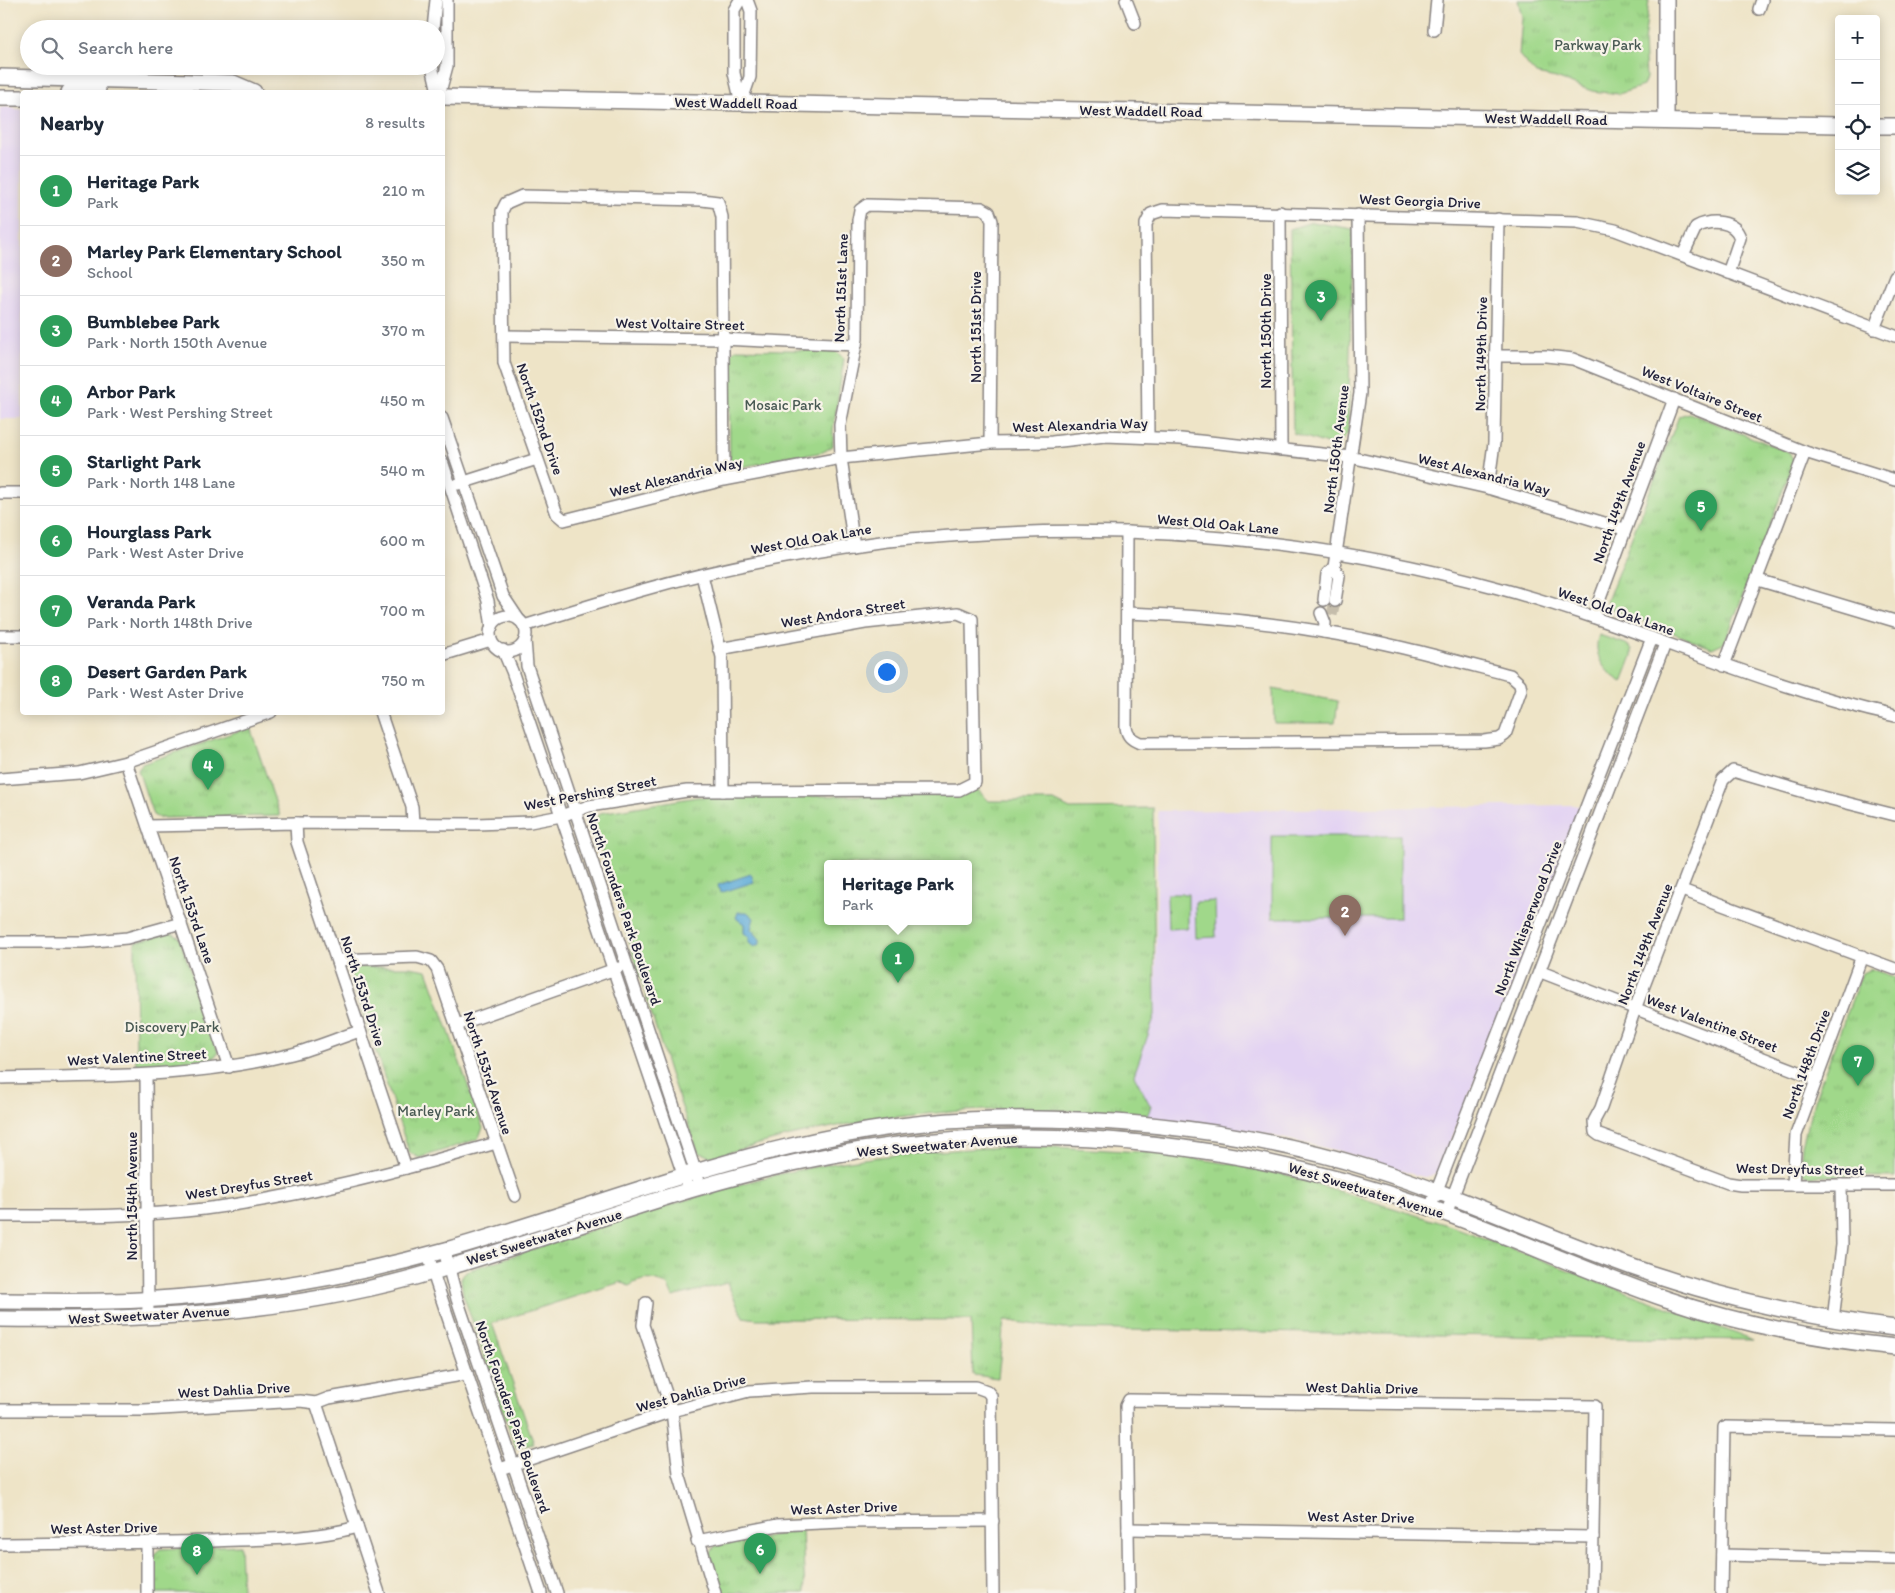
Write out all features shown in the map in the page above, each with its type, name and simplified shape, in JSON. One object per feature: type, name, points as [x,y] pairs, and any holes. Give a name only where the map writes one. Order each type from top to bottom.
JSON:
[{"type":"street","points":[[434,20],[436,0]]},
{"type":"street","points":[[445,72],[447,66],[447,0]]},
{"type":"street","points":[[740,0],[734,10],[734,73],[741,103]]},
{"type":"street","points":[[741,103],[750,77],[751,11],[747,0]]},
{"type":"street","points":[[1126,0],[1135,23]]},
{"type":"street","points":[[1434,30],[1437,0]]},
{"type":"street","points":[[1666,0],[1666,121]]},
{"type":"street","points":[[434,75],[438,90]]},
{"type":"street","points":[[440,90],[444,75]]},
{"type":"street","points":[[0,78],[233,83],[248,90]]},
{"type":"street","points":[[78,90],[87,88],[158,90],[176,82]]},
{"type":"street","name":"West Waddell Road","points":[[445,96],[1835,125]]},
{"type":"street","points":[[0,98],[20,98]]},
{"type":"street","points":[[1880,126],[1895,126]]},
{"type":"street","name":"North 152nd Drive","points":[[564,520],[557,514],[504,363],[502,211],[506,203],[522,196],[702,200],[718,202],[722,217],[722,339]]},
{"type":"street","name":"North 151st Lane","points":[[854,546],[841,458],[840,425],[856,345],[858,220],[860,210],[866,205],[982,208],[989,212]]},
{"type":"street","name":"West Georgia Drive","points":[[1148,437],[1146,224],[1151,214],[1163,210],[1358,214],[1577,222],[1615,230],[1895,336]]},
{"type":"street","name":"North 151st Drive","points":[[989,212],[992,222],[990,443]]},
{"type":"street","name":"North 150th Drive","points":[[1280,212],[1281,450]]},
{"type":"street","name":"North 150th Avenue","points":[[1330,597],[1327,574],[1334,567],[1337,553],[1360,393],[1358,214]]},
{"type":"street","name":"North 149th Drive","points":[[1488,488],[1494,443],[1498,219]]},
{"type":"street","points":[[1683,255],[1696,227],[1708,223],[1732,225],[1736,228],[1740,238],[1728,273]]},
{"type":"street","points":[[1874,329],[1895,276]]},
{"type":"street","name":"West Voltaire Street","points":[[504,336],[722,339],[856,345]]},
{"type":"street","points":[[722,339],[724,480]]},
{"type":"street","name":"West Voltaire Street","points":[[1496,356],[1546,356],[1573,359],[1805,452],[1895,480]]},
{"type":"street","name":"North 149th Avenue","points":[[1593,617],[1624,529],[1674,399]]},
{"type":"street","points":[[445,427],[502,596],[522,623],[525,640],[513,651],[502,650],[491,640]]},
{"type":"street","name":"West Alexandria Way","points":[[564,520],[724,480],[841,458],[990,443],[1052,442],[1104,436],[1148,437],[1352,458],[1488,488],[1624,529]]},
{"type":"street","points":[[1724,665],[1758,580],[1805,452]]},
{"type":"street","points":[[451,486],[537,459]]},
{"type":"street","points":[[445,469],[488,601],[492,627],[491,640]]},
{"type":"street","points":[[0,493],[20,493]]},
{"type":"street","name":"West Old Oak Lane","points":[[522,623],[702,575],[854,546],[896,540],[1031,532],[1127,532],[1218,538],[1337,553],[1477,582],[1593,617],[1805,693],[1895,716]]},
{"type":"street","points":[[1127,532],[1126,727],[1127,734],[1131,740],[1140,743],[1459,741],[1499,739],[1505,735],[1521,690],[1520,684],[1510,675],[1407,649],[1326,621],[1127,613]]},
{"type":"street","points":[[702,575],[722,657],[723,791]]},
{"type":"street","points":[[1758,580],[1895,621]]},
{"type":"street","name":"West Andora Street","points":[[719,649],[865,623],[958,613],[972,619],[975,782]]},
{"type":"street","points":[[492,627],[504,616],[522,623]]},
{"type":"street","points":[[0,636],[20,636]]},
{"type":"street","name":"North Whisperwood Drive","points":[[1430,1208],[1652,638]]},
{"type":"street","points":[[445,654],[491,640]]},
{"type":"street","name":"North Founders Park Boulevard","points":[[525,640],[526,660],[574,811],[627,966],[689,1172]]},
{"type":"street","name":"North Whisperwood Drive","points":[[1446,1214],[1541,972],[1665,644]]},
{"type":"street","name":"North Founders Park Boulevard","points":[[502,650],[512,672],[613,970],[695,1189]]},
{"type":"street","points":[[0,779],[79,773],[126,762],[238,717],[251,715]]},
{"type":"street","points":[[381,715],[412,807],[413,824]]},
{"type":"street","name":"North 153rd Lane","points":[[126,762],[229,1067]]},
{"type":"street","name":"North 149th Avenue","points":[[1595,1132],[1594,1121],[1601,1108],[1723,780],[1734,771],[1815,795],[1895,815]]},
{"type":"street","name":"West Pershing Street","points":[[148,826],[530,822],[561,816],[589,806],[686,791],[960,790],[975,782]]},
{"type":"street","name":"North 153rd Drive","points":[[296,823],[297,842],[406,1168]]},
{"type":"street","points":[[1682,890],[1895,969]]},
{"type":"street","points":[[0,942],[83,942],[127,938],[181,923]]},
{"type":"street","name":"North 148th Drive","points":[[1793,1185],[1796,1136],[1862,956]]},
{"type":"street","name":"North 153rd Avenue","points":[[337,960],[417,957],[432,961],[437,969],[457,1025],[515,1196]]},
{"type":"street","points":[[457,1025],[627,966]]},
{"type":"street","name":"West Valentine Street","points":[[1541,972],[1817,1079]]},
{"type":"street","name":"West Valentine Street","points":[[0,1078],[146,1075],[229,1067],[292,1054],[360,1030]]},
{"type":"street","name":"North 154th Avenue","points":[[146,1075],[148,1318]]},
{"type":"street","name":"West Sweetwater Avenue","points":[[0,1301],[147,1300],[296,1282],[444,1250],[689,1172],[798,1143],[897,1126],[993,1119],[1088,1120],[1173,1127],[1286,1146],[1366,1167],[1657,1276],[1773,1308],[1833,1320],[1895,1328]]},
{"type":"street","name":"West Dreyfus Street","points":[[1595,1132],[1599,1136],[1728,1183],[1741,1185],[1895,1185]]},
{"type":"street","name":"West Sweetwater Avenue","points":[[0,1320],[148,1318],[221,1312],[297,1302],[433,1273],[695,1189],[796,1162],[896,1146],[996,1138],[1088,1138],[1186,1148],[1248,1158],[1340,1179],[1430,1208],[1671,1301],[1790,1331],[1895,1347]]},
{"type":"street","name":"West Dreyfus Street","points":[[0,1216],[147,1214],[267,1200],[342,1186],[496,1143]]},
{"type":"street","points":[[1833,1320],[1842,1245],[1841,1185]]},
{"type":"street","name":"North Founders Park Boulevard","points":[[444,1250],[448,1267],[557,1593]]},
{"type":"street","name":"North Founders Park Boulevard","points":[[428,1254],[541,1593]]},
{"type":"street","points":[[646,1303],[642,1325],[672,1411],[679,1474],[715,1593]]},
{"type":"street","name":"West Dahlia Drive","points":[[0,1410],[144,1410],[300,1401],[316,1403],[329,1398],[456,1376],[467,1372]]},
{"type":"street","name":"West Dahlia Drive","points":[[500,1469],[672,1411],[749,1391],[813,1386],[976,1387],[987,1391],[991,1396],[993,1521]]},
{"type":"street","name":"West Dahlia Drive","points":[[1128,1529],[1126,1406],[1129,1400],[1595,1406],[1593,1537]]},
{"type":"street","points":[[316,1403],[379,1593]]},
{"type":"street","points":[[1721,1593],[1724,1427],[1895,1430]]},
{"type":"street","points":[[993,1521],[994,1593]]},
{"type":"street","name":"West Aster Drive","points":[[698,1541],[778,1525],[842,1522],[993,1521]]},
{"type":"street","name":"West Aster Drive","points":[[0,1544],[299,1537],[334,1533],[357,1526]]},
{"type":"street","points":[[1128,1529],[1129,1593]]},
{"type":"street","name":"West Aster Drive","points":[[1128,1529],[1593,1537]]},
{"type":"street","points":[[1592,1593],[1593,1537]]},
{"type":"street","points":[[146,1542],[147,1593]]},
{"type":"street","points":[[1722,1554],[1895,1559]]},
{"type":"shaded area","points":[[7,107],[20,110],[20,419],[0,419],[0,108]]},
{"type":"shaded area","points":[[1573,805],[1583,807],[1440,1168],[1434,1175],[1425,1177],[1415,1175],[1339,1151],[1256,1132],[1146,1118],[1134,1075],[1155,1015],[1158,811]]},
{"type":"green space","name":"Parkway Park","points":[[1518,0],[1649,0],[1644,42],[1646,78],[1643,86],[1619,94],[1592,91],[1556,78],[1536,74],[1519,55],[1522,17]]},
{"type":"green space","points":[[1312,222],[1353,229],[1348,433],[1336,447],[1293,433],[1290,229]]},
{"type":"green space","name":"Mosaic Park","points":[[736,349],[836,351],[844,359],[833,430],[833,446],[823,452],[736,468],[730,462],[729,356]]},
{"type":"green space","points":[[1689,413],[1789,452],[1794,461],[1725,642],[1712,648],[1612,609],[1607,601],[1679,416]]},
{"type":"green space","points":[[1599,635],[1626,644],[1632,649],[1632,656],[1622,682],[1605,668],[1598,656],[1597,642]]},
{"type":"green space","points":[[1273,689],[1338,701],[1335,723],[1274,723]]},
{"type":"green space","points":[[250,727],[280,816],[159,818],[153,815],[138,770],[142,764]]},
{"type":"green space","points":[[977,789],[989,801],[1054,801],[1070,809],[1153,808],[1155,1015],[1134,1075],[1151,1107],[1146,1118],[1064,1110],[1023,1109],[940,1113],[899,1117],[817,1130],[711,1157],[698,1152],[670,1074],[593,824],[600,813],[697,797],[960,795]]},
{"type":"green space","points":[[1272,836],[1400,836],[1400,918],[1272,918]]},
{"type":"green space","points":[[1167,894],[1188,894],[1188,928],[1168,929]]},
{"type":"green space","points":[[1215,901],[1216,937],[1196,938],[1195,902]]},
{"type":"green space","name":"Discovery Park","points":[[171,933],[179,937],[218,1052],[212,1061],[136,1068],[135,942]]},
{"type":"green space","name":"Marley Park","points":[[354,967],[409,967],[427,970],[483,1128],[478,1139],[419,1158],[409,1152],[351,976]]},
{"type":"green space","points":[[1871,969],[1895,977],[1895,1177],[1808,1176],[1800,1171],[1802,1145],[1814,1101],[1862,973]]},
{"type":"green space","points":[[1037,1146],[1159,1153],[1257,1168],[1291,1176],[1457,1228],[1753,1340],[1063,1329],[1004,1320],[998,1378],[973,1375],[971,1320],[757,1319],[743,1317],[727,1283],[673,1297],[668,1286],[658,1281],[644,1280],[629,1286],[621,1282],[492,1323],[534,1444],[516,1448],[463,1294],[461,1279],[466,1271],[682,1201],[789,1172],[860,1159],[895,1155]]},
{"type":"green space","points":[[802,1530],[805,1593],[723,1593],[710,1555],[715,1546]]},
{"type":"green space","points":[[240,1545],[242,1593],[152,1593],[151,1557],[160,1549]]},
{"type":"water","points":[[751,874],[754,882],[720,893],[718,885]]},
{"type":"water","points":[[738,912],[747,912],[754,918],[751,929],[760,939],[760,944],[754,947],[749,943],[749,937],[744,933],[744,924],[736,918]]},
{"type":"tunnel","points":[[1332,615],[1335,601]]},
{"type":"place","name":"Bumblebee Park","points":[[1321,321]]},
{"type":"place","name":"Starlight Park","points":[[1701,531]]},
{"type":"place","name":"Arbor Park","points":[[208,790]]},
{"type":"place","name":"Marley Park Elementary School","points":[[1345,936]]},
{"type":"place","name":"Heritage Park","points":[[898,983]]},
{"type":"place","name":"Veranda Park","points":[[1858,1086]]},
{"type":"place","name":"Hourglass Park","points":[[760,1574]]},
{"type":"place","name":"Desert Garden Park","points":[[197,1575]]}]
